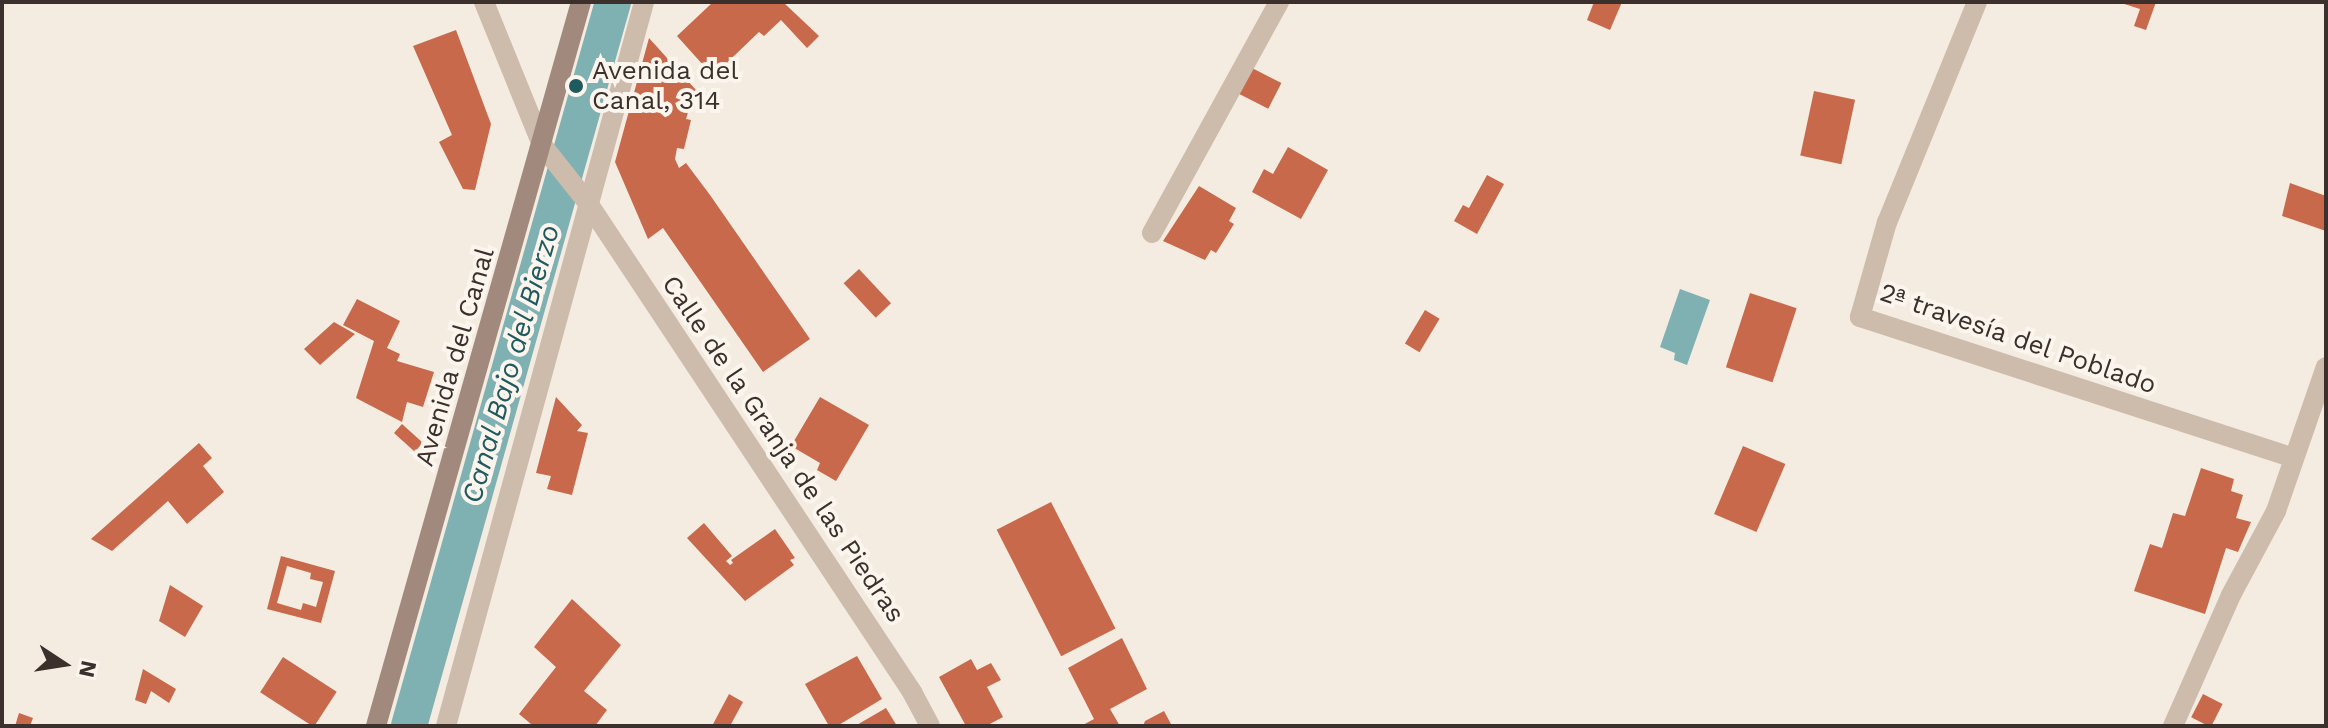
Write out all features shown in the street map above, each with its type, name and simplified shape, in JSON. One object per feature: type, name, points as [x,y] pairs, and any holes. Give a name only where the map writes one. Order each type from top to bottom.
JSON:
[{"type":"street","name":"Calle de la Granja de las Piedras","points":[[484,2],[542,145],[588,203],[904,679],[930,726]]},
{"type":"street","name":"Avenida del Canal","points":[[376,726],[581,2]]},
{"type":"street","points":[[446,726],[644,2]]},
{"type":"street","points":[[1152,233],[1279,2]]},
{"type":"street","name":"2ª travesía del Poblado","points":[[1977,2],[1887,222],[1860,317],[2292,457]]},
{"type":"street","points":[[2173,726],[2231,595],[2276,511],[2292,457],[2326,367]]},
{"type":"water","points":[[1680,289],[1710,300],[1687,365],[1674,360],[1675,353],[1660,347]]},
{"type":"building","points":[[713,2],[783,2],[819,36],[807,48],[781,20],[764,36],[759,32],[713,76],[677,36]]},
{"type":"building","points":[[1594,2],[1622,2],[1610,30],[1587,20]]},
{"type":"building","points":[[2118,2],[2156,2],[2146,30],[2134,26],[2140,9]]},
{"type":"building","points":[[456,30],[491,124],[475,190],[463,189],[439,142],[452,135],[413,46]]},
{"type":"building","points":[[649,38],[696,90],[689,96],[696,103],[695,108],[690,106],[686,119],[691,120],[684,149],[677,148],[675,159],[679,168],[686,163],[810,339],[763,372],[663,228],[648,239],[615,162]]},
{"type":"building","points":[[1252,68],[1281,83],[1268,109],[1239,94]]},
{"type":"building","points":[[1814,91],[1855,100],[1841,164],[1800,156]]},
{"type":"building","points":[[1288,147],[1328,170],[1301,219],[1252,192],[1264,169],[1273,174]]},
{"type":"building","points":[[1487,175],[1504,184],[1477,234],[1454,221],[1463,205],[1469,208]]},
{"type":"building","points":[[2290,183],[2326,196],[2326,231],[2282,216]]},
{"type":"building","points":[[1199,186],[1236,208],[1229,221],[1234,224],[1216,253],[1211,250],[1205,260],[1163,241]]},
{"type":"building","points":[[859,269],[891,303],[876,318],[844,283]]},
{"type":"building","points":[[1750,293],[1797,308],[1772,382],[1726,367]]},
{"type":"building","points":[[357,299],[400,321],[387,348],[400,354],[397,361],[434,372],[423,407],[407,402],[402,422],[356,398],[374,341],[343,325]]},
{"type":"building","points":[[1425,310],[1440,319],[1419,352],[1405,343]]},
{"type":"building","points":[[334,322],[355,334],[320,365],[304,349]]},
{"type":"building","points":[[556,397],[582,425],[577,431],[588,433],[572,495],[547,489],[551,476],[536,473]]},
{"type":"building","points":[[820,397],[869,425],[836,481],[817,470],[820,463],[791,446]]},
{"type":"building","points":[[402,424],[423,443],[415,452],[394,433]]},
{"type":"building","points":[[199,443],[212,458],[203,466],[224,492],[187,524],[168,501],[112,551],[91,539]]},
{"type":"building","points":[[1743,446],[1785,464],[1756,532],[1714,514]]},
{"type":"building","points":[[2201,468],[2234,479],[2231,491],[2243,495],[2236,518],[2251,522],[2238,552],[2226,548],[2205,614],[2134,591],[2150,544],[2162,548],[2173,513],[2185,516]]},
{"type":"building","points":[[1051,502],[1115,629],[1061,656],[997,530]]},
{"type":"building","points":[[704,523],[732,556],[726,561],[730,565],[733,563],[731,560],[775,529],[795,558],[790,560],[794,565],[745,601],[687,538]]},
{"type":"building","points":[[281,556],[335,571],[321,623],[267,609]],"holes":[[[287,566],[311,573],[310,579],[323,582],[316,607],[303,603],[301,610],[277,603]]]},
{"type":"building","points":[[170,585],[203,606],[185,637],[159,621]]},
{"type":"building","points":[[572,599],[621,645],[584,691],[607,710],[595,726],[529,726],[531,724],[519,714],[556,667],[534,647]]},
{"type":"building","points":[[1122,638],[1147,689],[1110,709],[1120,726],[1081,726],[1094,719],[1068,668]]},
{"type":"building","points":[[857,656],[882,699],[837,726],[829,726],[805,684]]},
{"type":"building","points":[[283,657],[337,692],[315,726],[260,692]]},
{"type":"building","points":[[971,659],[977,670],[991,663],[1001,680],[987,687],[1003,717],[986,726],[966,726],[939,677]]},
{"type":"building","points":[[143,669],[176,689],[169,703],[151,691],[146,704],[135,700]]},
{"type":"building","points":[[729,694],[743,702],[730,726],[712,726]]},
{"type":"building","points":[[2203,694],[2223,704],[2211,726],[2191,717]]},
{"type":"building","points":[[886,708],[897,726],[855,726]]},
{"type":"building","points":[[1164,711],[1172,726],[1143,726],[1145,721]]},
{"type":"building","points":[[19,713],[33,718],[30,726],[15,726]]},
{"type":"waterway","name":"Canal Bajo del Bierzo","points":[[409,726],[613,2]]},
{"type":"place","name":"Avenida del Canal, 314","points":[[576,86]]}]
